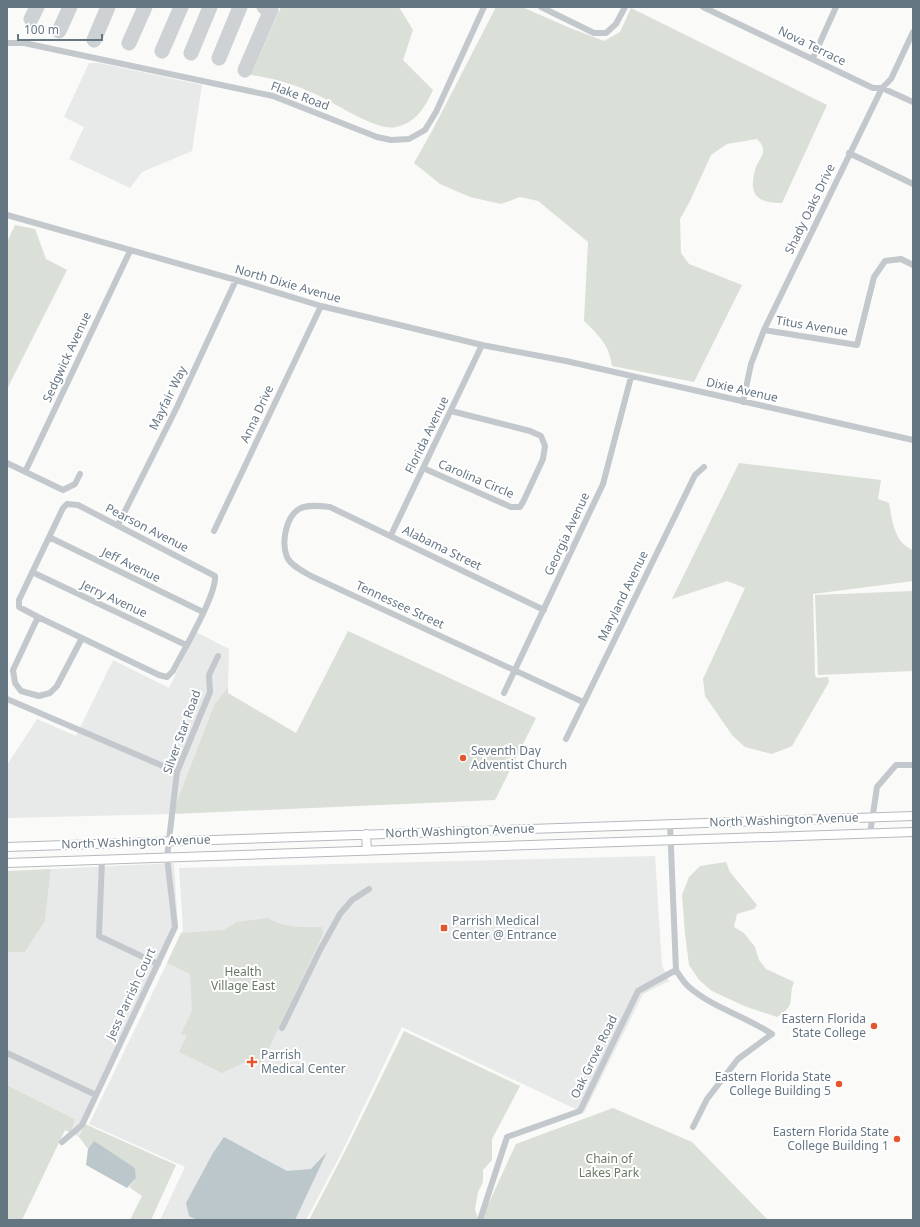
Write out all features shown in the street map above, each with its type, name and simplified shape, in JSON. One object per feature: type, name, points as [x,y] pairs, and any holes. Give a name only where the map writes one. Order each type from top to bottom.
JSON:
[{"type":"main road","name":"North Washington Avenue","points":[[7,847],[913,816]]},
{"type":"main road","name":"North Washington Avenue","points":[[7,863],[913,832]]},
{"type":"main road","points":[[366,834],[367,851]]},
{"type":"street","name":"Flake Road","points":[[7,43],[24,42],[273,96],[377,138],[391,140],[409,138],[424,130],[436,112],[484,7]]},
{"type":"street","points":[[540,7],[594,34],[606,33],[616,24],[625,7]]},
{"type":"street","name":"Nova Terrace","points":[[703,7],[813,58],[873,88],[882,88],[913,102]]},
{"type":"street","points":[[813,58],[836,7]]},
{"type":"street","name":"Shady Oaks Drive","points":[[743,402],[751,364],[764,330],[848,154],[882,88],[891,79],[913,32]]},
{"type":"street","points":[[848,154],[913,184]]},
{"type":"street","name":"North Dixie Avenue","points":[[7,215],[236,280],[321,306],[482,344],[566,361]]},
{"type":"street","name":"Sedgwick Avenue","points":[[25,472],[130,251]]},
{"type":"street","name":"Titus Avenue","points":[[764,330],[857,345],[874,277],[884,261],[900,259],[913,265]]},
{"type":"street","name":"Mayfair Way","points":[[118,525],[177,407],[236,280]]},
{"type":"street","name":"Anna Drive","points":[[214,531],[321,306]]},
{"type":"street","name":"Florida Avenue","points":[[391,535],[482,344]]},
{"type":"street","name":"Dixie Avenue","points":[[566,361],[913,440]]},
{"type":"street","name":"Georgia Avenue","points":[[504,693],[603,484],[631,377]]},
{"type":"street","name":"Carolina Circle","points":[[423,468],[511,507],[520,506],[524,500],[542,459],[545,446],[541,436],[530,431],[451,411]]},
{"type":"street","points":[[7,463],[63,490],[75,484],[80,474]]},
{"type":"street","name":"Maryland Avenue","points":[[566,739],[695,475],[704,467]]},
{"type":"street","name":"Pearson Avenue","points":[[49,537],[63,508],[68,504],[78,505],[215,576],[216,583],[203,612]]},
{"type":"street","name":"Tennessee Street","points":[[330,507],[315,505],[300,509],[287,524],[285,541],[287,557],[296,567],[318,579],[583,702]]},
{"type":"street","name":"Alabama Street","points":[[330,507],[391,535],[544,610]]},
{"type":"street","points":[[49,537],[19,600],[19,607],[159,676],[167,677],[173,671],[203,612]]},
{"type":"street","name":"Jeff Avenue","points":[[49,537],[203,612]]},
{"type":"street","name":"Jerry Avenue","points":[[32,572],[186,645]]},
{"type":"street","points":[[38,617],[13,670],[15,683],[21,690],[39,696],[50,693],[57,686],[82,638]]},
{"type":"street","name":"Silver Star Road","points":[[169,841],[177,772],[210,692],[209,675],[218,656]]},
{"type":"street","points":[[7,699],[177,772]]},
{"type":"street","points":[[870,834],[879,785],[896,765],[913,765]]},
{"type":"street","points":[[670,824],[676,970],[688,986],[708,1002],[754,1022],[772,1034],[738,1059],[707,1099],[692,1127]]},
{"type":"street","name":"Jess Parrish Court","points":[[62,1142],[82,1125],[174,927],[167,857],[169,841]]},
{"type":"street","points":[[102,860],[99,936],[158,964]]},
{"type":"street","points":[[282,1028],[320,950],[340,914],[352,900],[369,889]]},
{"type":"street","name":"Oak Grove Road","points":[[480,1220],[507,1137],[580,1111],[638,991],[676,970]]},
{"type":"street","points":[[7,1053],[96,1095]]},
{"type":"shaded area","points":[[89,63],[99,63],[202,85],[192,151],[142,172],[130,188],[69,159],[84,127],[64,117]]},
{"type":"shaded area","points":[[196,632],[229,649],[228,687],[214,705],[172,814],[7,818],[7,765],[37,719],[76,736],[113,660],[169,688]]},
{"type":"shaded area","name":"Parrish Medical Center","points":[[655,856],[662,965],[669,981],[643,994],[584,1113],[402,1027],[343,1150],[306,1220],[160,1220],[185,1167],[89,1124],[183,930],[179,868]]},
{"type":"shaded area","points":[[174,863],[178,928],[79,1137],[71,1133],[75,1119],[7,1085],[7,952],[25,952],[45,921],[51,869]]},
{"type":"shaded area","points":[[224,1137],[287,1171],[311,1169],[327,1152],[295,1220],[197,1220],[189,1216],[186,1203],[213,1153]]},
{"type":"shaded area","points":[[94,1141],[135,1168],[136,1178],[127,1188],[86,1165],[88,1149]]},
{"type":"green space","points":[[281,7],[399,7],[413,30],[403,60],[433,90],[423,108],[409,122],[396,127],[388,127],[367,121],[299,87],[268,78],[251,75]]},
{"type":"green space","points":[[496,7],[522,7],[604,41],[620,32],[631,8],[827,105],[782,203],[765,201],[756,195],[754,190],[753,184],[756,167],[763,152],[762,145],[757,139],[727,144],[711,155],[680,219],[681,253],[689,264],[742,285],[694,382],[612,366],[611,358],[606,346],[599,336],[584,321],[588,242],[538,201],[520,197],[501,204],[470,197],[440,184],[414,163]]},
{"type":"green space","points":[[15,225],[35,229],[46,259],[67,270],[7,389],[7,242]]},
{"type":"green space","points":[[739,463],[881,480],[878,499],[889,503],[893,523],[898,537],[907,547],[913,550],[913,581],[813,594],[815,675],[817,678],[828,677],[829,682],[792,746],[772,754],[745,747],[732,735],[705,696],[703,679],[745,588],[727,581],[672,599]]},
{"type":"green space","points":[[913,591],[913,671],[818,675],[815,595]]},
{"type":"green space","points":[[348,631],[536,718],[495,800],[172,814],[214,705],[228,687],[228,693],[296,733]]},
{"type":"green space","points":[[726,862],[730,872],[757,905],[754,909],[737,914],[734,927],[744,933],[755,947],[759,960],[766,969],[794,982],[790,1005],[777,1017],[744,1006],[712,991],[699,980],[689,965],[682,895],[689,877],[700,866]]},
{"type":"green space","points":[[51,869],[45,921],[25,952],[7,952],[7,871]]},
{"type":"green space","name":"Health Village East","points":[[268,918],[288,926],[322,927],[323,934],[261,1065],[251,1062],[243,1063],[222,1073],[179,1052],[187,1035],[181,1034],[192,1011],[190,974],[167,963],[181,933],[224,930],[237,922]]},
{"type":"green space","points":[[404,1031],[520,1086],[492,1139],[492,1160],[483,1170],[483,1182],[478,1192],[475,1209],[478,1220],[309,1220],[345,1151]]},
{"type":"green space","points":[[7,1085],[75,1119],[71,1133],[65,1130],[22,1220],[7,1220]]},
{"type":"green space","name":"Chain of Lakes Park","points":[[613,1108],[692,1142],[768,1220],[481,1220],[516,1144]]},
{"type":"green space","points":[[85,1124],[176,1165],[151,1220],[130,1220],[142,1196],[129,1187],[136,1178],[135,1168],[94,1142],[88,1149],[79,1137]]},
{"type":"taxiway","points":[[31,19],[37,7]]},
{"type":"taxiway","points":[[59,31],[70,7]]},
{"type":"taxiway","points":[[94,40],[108,7]]},
{"type":"taxiway","points":[[129,43],[145,7]]},
{"type":"taxiway","points":[[162,51],[181,7]]},
{"type":"taxiway","points":[[191,53],[210,7]]},
{"type":"taxiway","points":[[219,58],[240,7]]},
{"type":"taxiway","points":[[245,70],[271,10],[264,7]]},
{"type":"place","name":"Seventh Day Adventist Church","points":[[463,758]]},
{"type":"place","name":"Parrish Medical Center @ Entrance","points":[[444,928]]},
{"type":"place","name":"Eastern Florida State College","points":[[874,1026]]},
{"type":"place","name":"Parrish Medical Center","points":[[252,1062]]},
{"type":"place","name":"Eastern Florida State College Building 5","points":[[839,1084]]},
{"type":"place","name":"Eastern Florida State College Building 1","points":[[897,1139]]}]
